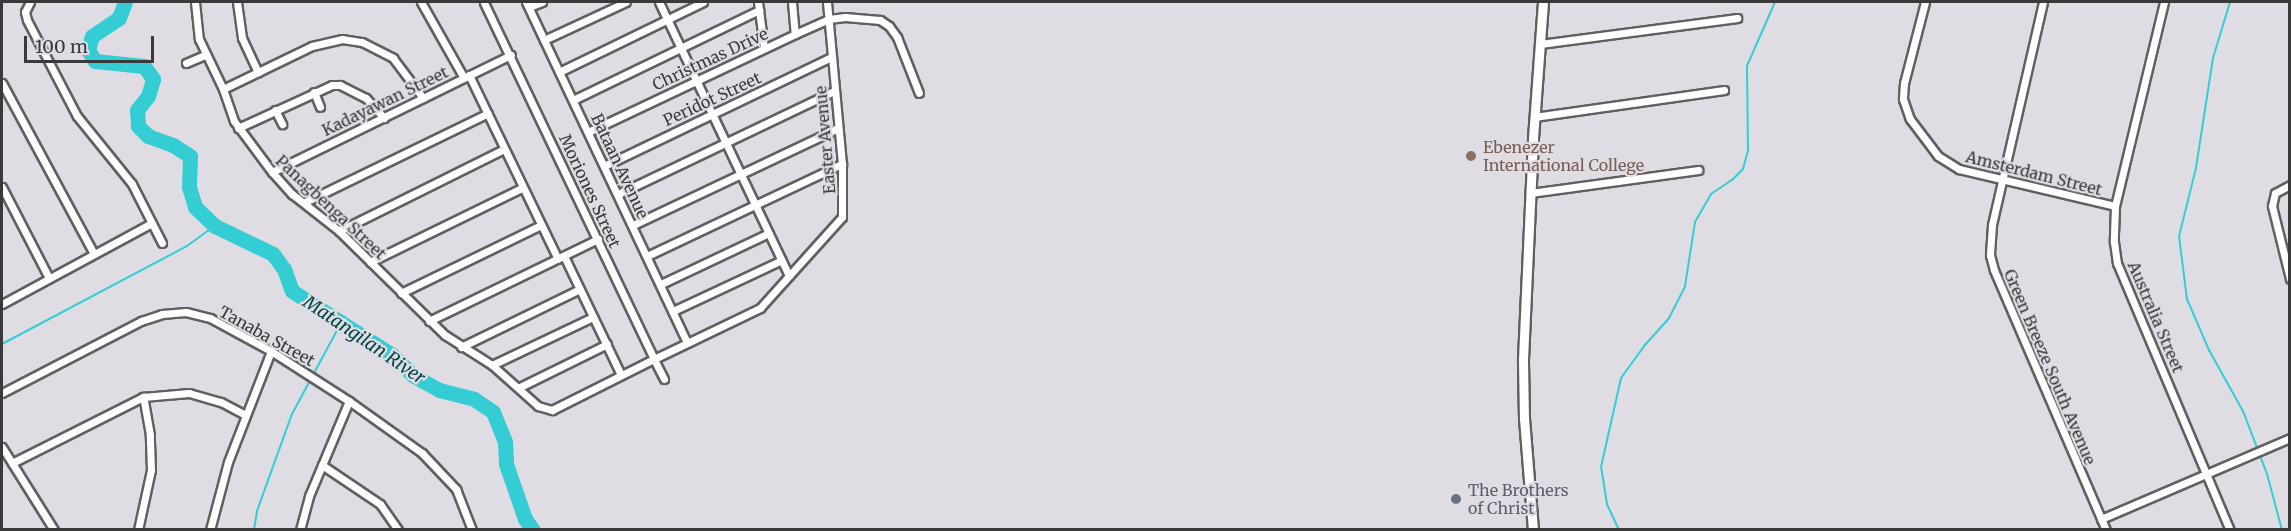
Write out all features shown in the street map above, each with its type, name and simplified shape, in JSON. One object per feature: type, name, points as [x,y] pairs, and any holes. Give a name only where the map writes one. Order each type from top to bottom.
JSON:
[{"type":"main road","points":[[1533,530],[1529,502],[1523,359],[1534,117],[1543,2]]},
{"type":"street","points":[[30,2],[25,12],[27,20],[77,116],[132,184],[162,243]]},
{"type":"street","name":"Panagbenga Street","points":[[195,2],[196,24],[205,55],[223,88],[238,128],[292,194],[339,231],[429,321],[461,347],[492,365],[520,387],[538,406],[552,410],[621,375]]},
{"type":"street","points":[[237,2],[242,38],[258,72]]},
{"type":"street","points":[[421,2],[488,113],[522,188],[541,225],[580,289],[621,375],[654,359]]},
{"type":"street","name":"Moriones Street","points":[[484,2],[664,379]]},
{"type":"street","points":[[528,4],[542,2]]},
{"type":"street","points":[[544,40],[626,2]]},
{"type":"street","points":[[659,2],[789,276]]},
{"type":"street","points":[[559,72],[703,2]]},
{"type":"street","points":[[758,2],[764,48]]},
{"type":"street","points":[[792,2],[795,34]]},
{"type":"street","name":"Easter Avenue","points":[[654,359],[760,308],[842,217],[842,164],[827,2]]},
{"type":"street","name":"Amsterdam Street","points":[[1925,2],[1904,83],[1903,99],[1910,119],[1938,156],[1959,169],[2115,206]]},
{"type":"street","name":"Green Breeze South Avenue","points":[[2043,2],[1992,225],[1990,255],[1994,270],[2106,530]]},
{"type":"street","name":"Australia Street","points":[[2164,2],[2115,206],[2114,242],[2117,263],[2230,530]]},
{"type":"street","name":"Bataan Avenue","points":[[528,4],[687,343]]},
{"type":"street","points":[[573,100],[759,10]]},
{"type":"street","name":"Christmas Drive","points":[[588,132],[829,19],[846,17],[880,20],[889,26],[897,38],[919,93]]},
{"type":"street","points":[[1540,44],[1737,18]]},
{"type":"street","points":[[223,88],[326,41],[342,39],[362,42],[393,58],[423,98]]},
{"type":"street","points":[[186,63],[205,55]]},
{"type":"street","name":"Kadayawan Street","points":[[272,172],[511,55]]},
{"type":"street","name":"Peridot Street","points":[[604,166],[832,57]]},
{"type":"street","points":[[2,83],[94,254]]},
{"type":"street","points":[[238,128],[314,92],[340,85],[366,98],[384,118]]},
{"type":"street","points":[[1534,117],[1724,90]]},
{"type":"street","points":[[618,194],[834,91]]},
{"type":"street","points":[[314,92],[320,106]]},
{"type":"street","points":[[275,110],[282,124]]},
{"type":"street","points":[[305,202],[488,113]]},
{"type":"street","points":[[633,225],[838,128]]},
{"type":"street","points":[[339,231],[504,149]]},
{"type":"street","points":[[647,256],[842,164]]},
{"type":"street","points":[[1530,193],[1698,170]]},
{"type":"street","points":[[2289,185],[2276,193],[2272,206],[2289,279]]},
{"type":"street","points":[[2,187],[49,278]]},
{"type":"street","points":[[370,262],[522,188]]},
{"type":"street","points":[[2,293],[4,302],[152,223]]},
{"type":"street","points":[[401,293],[541,225]]},
{"type":"street","points":[[661,284],[769,233]]},
{"type":"street","points":[[429,321],[598,239]]},
{"type":"street","points":[[673,311],[782,260]]},
{"type":"street","points":[[461,347],[580,289]]},
{"type":"street","name":"Tanaba Street","points":[[2,393],[141,321],[162,314],[186,312],[210,318],[271,351],[319,381],[422,453],[443,472],[456,489],[472,530]]},
{"type":"street","points":[[492,365],[593,317]]},
{"type":"street","points":[[520,387],[606,344]]},
{"type":"street","points":[[210,530],[228,462],[244,415],[271,351]]},
{"type":"street","points":[[12,463],[143,397],[189,393],[221,402],[244,415]]},
{"type":"street","points":[[138,530],[151,470],[150,435],[143,397]]},
{"type":"street","points":[[300,530],[322,465],[349,401]]},
{"type":"street","points":[[2101,519],[2289,438]]},
{"type":"street","points":[[2,447],[54,530]]},
{"type":"street","points":[[322,465],[380,504],[398,530]]},
{"type":"waterway","name":"Matangilan River","points":[[125,2],[119,18],[92,36],[88,50],[95,61],[144,66],[153,79],[148,96],[137,110],[138,126],[148,136],[173,145],[190,156],[189,187],[195,207],[215,226],[273,254],[284,269],[292,291],[392,355],[414,376],[439,390],[474,399],[493,412],[505,442],[506,464],[525,519],[533,530]]},
{"type":"waterway","points":[[1619,530],[1607,504],[1601,467],[1621,378],[1644,346],[1669,318],[1685,286],[1695,222],[1711,194],[1732,180],[1743,169],[1748,150],[1747,66],[1775,2]]},
{"type":"waterway","points":[[2230,2],[2213,58],[2196,168],[2179,236],[2187,299],[2209,350],[2243,411],[2267,474],[2282,530]]},
{"type":"waterway","points":[[2,344],[187,246],[215,226]]},
{"type":"waterway","points":[[254,530],[257,511],[292,414],[341,323]]},
{"type":"place","name":"Ebenezer International College","points":[[1471,156]]},
{"type":"place","name":"The Brothers of Christ","points":[[1456,499]]}]
